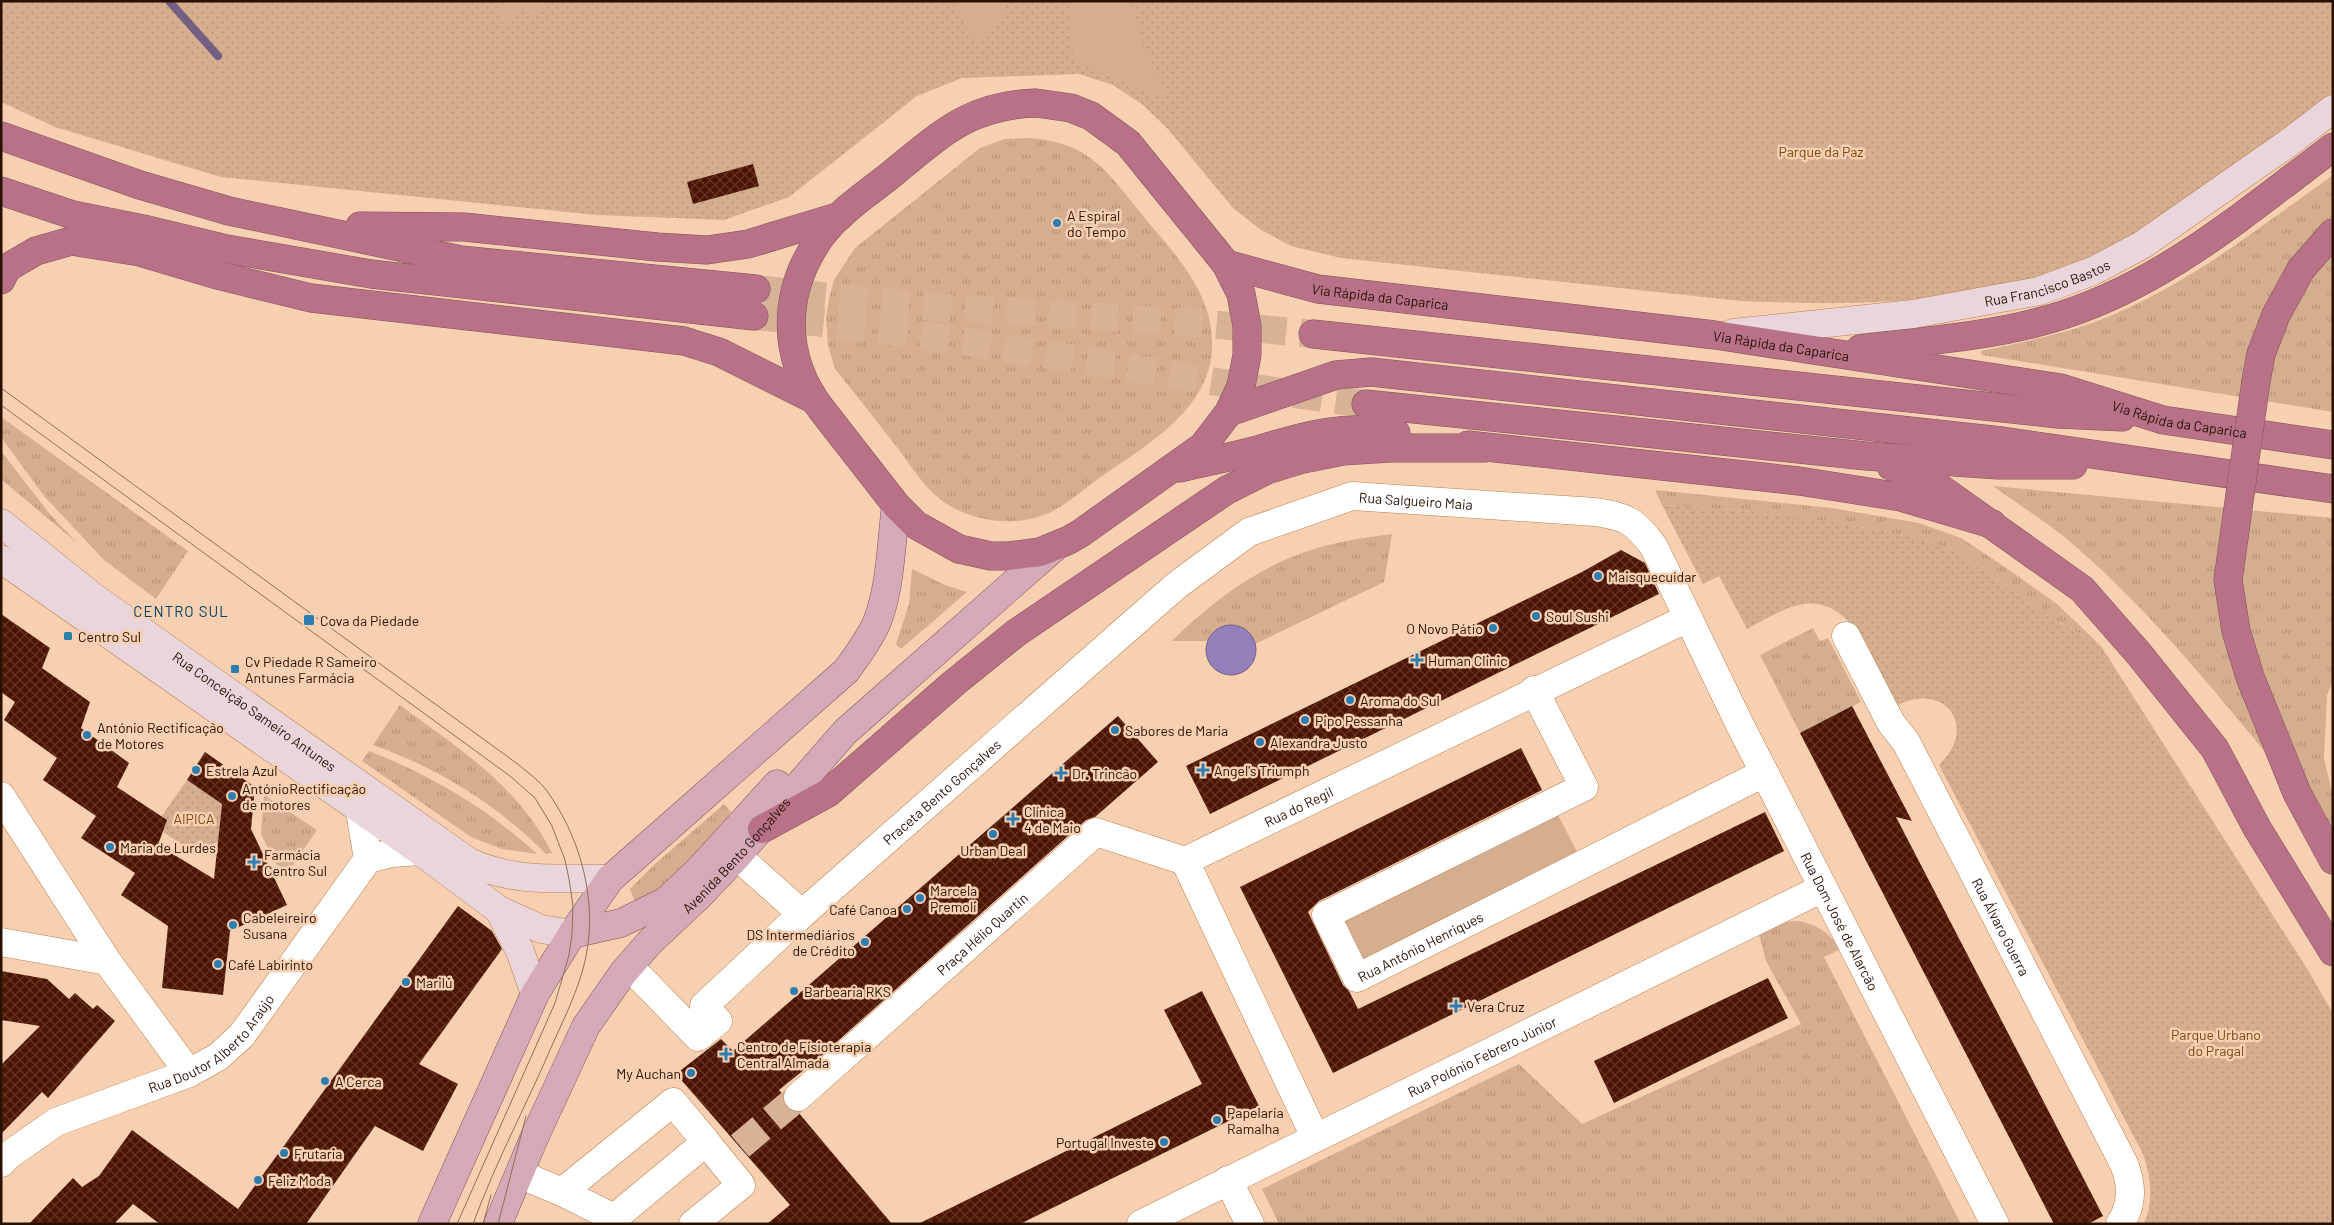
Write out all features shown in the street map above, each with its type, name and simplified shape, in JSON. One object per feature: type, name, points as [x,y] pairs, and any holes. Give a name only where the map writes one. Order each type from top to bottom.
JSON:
[{"type":"highway","points":[[1052,104],[1071,108],[1091,116],[1128,143],[1226,264],[1241,294],[1247,326],[1247,355],[1241,386],[1229,412],[1203,446],[1170,471],[1081,533],[1040,552],[991,556],[959,549],[916,525],[896,505],[813,399],[798,371],[792,343],[792,299],[806,264],[822,235],[840,216],[948,128],[962,120],[1004,105],[1052,104]]},
{"type":"highway","points":[[1,136],[140,185],[229,211],[298,224],[461,260],[756,289]]},
{"type":"highway","points":[[1826,353],[2008,329],[2046,320],[2089,306],[2126,289],[2182,258],[2333,147]]},
{"type":"highway","points":[[1,191],[73,215],[148,230],[227,249],[372,274],[754,316]]},
{"type":"highway","points":[[73,215],[140,252]]},
{"type":"highway","points":[[298,224],[464,227],[657,247],[707,250],[748,244],[840,216]]},
{"type":"highway","points":[[2333,233],[2301,269],[2280,308],[2261,354],[2228,580],[2236,631],[2250,678],[2297,793],[2333,860]]},
{"type":"highway","points":[[3,266],[36,251],[71,241],[140,252],[221,276],[311,298],[684,341],[720,352],[813,399]]},
{"type":"highway","name":"Via Rápida da Caparica","points":[[1226,264],[1318,289],[1715,335],[2061,388],[2163,420],[2333,445]]},
{"type":"highway","points":[[1313,334],[2048,413],[2163,420]]},
{"type":"highway","points":[[1229,412],[1336,376],[1371,372],[1970,437],[2333,489]]},
{"type":"highway","points":[[1366,404],[1866,456],[1999,466],[2162,465]]},
{"type":"highway","points":[[1170,471],[1256,450],[1295,437],[1338,430],[1392,432],[1485,448],[1808,482],[1902,497],[1992,524]]},
{"type":"highway","points":[[762,829],[828,793],[954,683],[1016,634],[1227,490],[1267,470],[1303,459],[1343,451],[1390,448],[1485,448]]},
{"type":"highway","points":[[1866,456],[1930,482],[2082,589],[2139,654],[2215,749],[2257,828],[2333,952]]},
{"type":"main road","name":"Rua Francisco Bastos","points":[[1715,335],[1913,314],[2039,291],[2075,278],[2093,271],[2142,245],[2333,110]]},
{"type":"main road","points":[[432,1224],[535,994],[572,934],[610,879],[784,728],[851,664],[866,644],[877,621],[886,588],[896,505]]},
{"type":"main road","name":"Rua Conceição Sameiro Antunes","points":[[1,523],[92,596],[469,862],[487,870],[517,878],[610,879]]},
{"type":"main road","name":"Avenida Bento Gonçalves","points":[[503,1218],[519,1174],[586,1026],[606,995],[629,966],[762,829],[845,732],[1056,546]]},
{"type":"main road","name":"Rua Conceição Sameiro Antunes","points":[[1,559],[420,851],[499,910]]},
{"type":"main road","points":[[499,910],[541,929],[572,934],[621,923],[666,901],[699,870],[777,784],[845,732]]},
{"type":"main road","points":[[499,910],[520,951],[535,994]]},
{"type":"street","name":"Rua Salgueiro Maia","points":[[1081,670],[1177,585],[1249,532],[1352,496],[1595,512],[1626,519],[1639,527],[1654,547],[1688,618]]},
{"type":"street","name":"Rua do Regil","points":[[1185,861],[1534,690],[1688,618]]},
{"type":"street","name":"Rua Dom José de Alarcão","points":[[1688,618],[1764,772],[1995,1224]]},
{"type":"street","name":"Rua Álvaro Guerra","points":[[1846,636],[1891,723],[1906,742],[2124,1164],[2128,1175],[2130,1197],[2120,1224]]},
{"type":"street","name":"Praceta Bento Gonçalves","points":[[629,966],[698,1037],[718,1022],[704,1006],[802,914],[1081,670]]},
{"type":"street","name":"Rua António Henriques","points":[[1534,690],[1584,787],[1326,915],[1357,978],[1764,772]]},
{"type":"street","points":[[1,796],[107,961],[189,1073]]},
{"type":"street","points":[[360,811],[368,859],[392,853],[420,851]]},
{"type":"street","name":"Praça Hélio Quartin","points":[[798,1097],[1096,832],[1185,861]]},
{"type":"street","points":[[737,856],[802,914]]},
{"type":"street","name":"Rua Doutor Alberto Araújo","points":[[1,1163],[9,1155],[56,1122],[189,1073],[218,1057],[242,1035],[368,859]]},
{"type":"street","points":[[1185,861],[1315,1137]]},
{"type":"street","name":"Rua Polónio Febrero Júnior","points":[[1141,1224],[1823,888]]},
{"type":"street","points":[[1,942],[107,961]]},
{"type":"street","points":[[562,1192],[673,1102],[722,1150],[741,1185],[694,1224]]},
{"type":"street","points":[[519,1174],[562,1192],[610,1221],[722,1150]]},
{"type":"street","points":[[1228,1180],[1250,1224]]},
{"type":"green space","name":"Parque da Paz","points":[[1,1],[2333,1],[2333,93],[2231,170],[2135,235],[2114,248],[2070,267],[2025,281],[1979,291],[1932,298],[1836,303],[1741,301],[1341,258],[1291,246],[1261,230],[1233,208],[1167,128],[1143,105],[1113,85],[1079,74],[962,78],[917,96],[789,197],[724,220],[598,215],[221,177],[55,127],[1,102]]},
{"type":"green space","points":[[507,1],[549,1],[531,16],[525,10],[504,26],[500,17],[500,6]]},
{"type":"green space","points":[[964,1],[1008,1],[1004,12],[979,42],[953,10]]},
{"type":"green space","points":[[1072,1],[1130,1],[1143,44],[1168,101],[1075,61],[1069,31]]},
{"type":"green space","points":[[1027,138],[1047,140],[1079,151],[1104,170],[1115,182],[1173,252],[1193,281],[1207,312],[1211,329],[1212,355],[1206,378],[1195,398],[1180,417],[1142,449],[1052,512],[1021,520],[997,521],[974,516],[952,507],[936,496],[923,482],[835,369],[828,345],[826,318],[834,280],[855,248],[980,148],[1005,139]]},
{"type":"green space","points":[[2333,175],[2333,412],[1982,355],[1981,351],[2081,327],[2159,293],[2248,237]]},
{"type":"green space","points":[[1,417],[188,551],[156,599],[104,560],[44,496],[1,437]]},
{"type":"green space","points":[[1,451],[49,513],[77,543],[1,479]]},
{"type":"green space","points":[[1993,486],[2333,518],[2333,681],[2327,695],[2324,758],[2333,797],[2333,833],[2177,648],[2110,578],[2065,538]]},
{"type":"green space","points":[[1655,490],[1832,508],[1919,523],[1961,538],[2008,569],[2057,604],[2101,646],[2048,616],[1955,551],[1915,537],[1825,521],[1734,510],[1662,505]]},
{"type":"green space","name":"Parque Urbano do Pragal","points":[[1662,505],[1734,510],[1821,520],[1915,537],[1955,551],[2048,616],[2101,646],[2311,975],[2333,1014],[2333,1224],[2144,1224],[2149,1206],[2150,1189],[2143,1154],[1939,765],[1951,751],[1956,737],[1956,723],[1951,712],[1942,703],[1929,699],[1914,700],[1896,706],[1861,637],[1848,621],[1834,610],[1818,604],[1799,605],[1778,612],[1747,629],[1719,576],[1703,584]]},
{"type":"green space","points":[[1392,534],[1384,582],[1255,644],[1250,635],[1212,634],[1207,641],[1172,641],[1217,601],[1251,578],[1286,559],[1326,546]]},
{"type":"green space","points":[[912,569],[945,585],[967,592],[901,649],[896,644],[909,604]]},
{"type":"green space","points":[[1813,628],[1820,641],[1828,638],[1861,702],[1800,733],[1760,655]]},
{"type":"green space","points":[[400,705],[465,753],[505,788],[538,829],[552,853],[546,854],[508,820],[466,790],[421,765],[373,745]]},
{"type":"green space","points":[[369,751],[437,782],[499,822],[537,854],[502,849],[471,837],[362,761]]},
{"type":"green space","name":"AIPICA","points":[[187,780],[222,804],[218,842],[194,852],[163,832],[161,817]]},
{"type":"green space","points":[[264,795],[317,830],[288,872],[276,864],[261,834]]},
{"type":"green space","points":[[724,804],[731,812],[700,853],[669,883],[636,905],[630,889],[654,865]]},
{"type":"green space","points":[[1555,809],[1579,856],[1360,965],[1336,918]]},
{"type":"green space","points":[[1799,921],[1823,930],[1841,949],[1824,957],[1961,1224],[1279,1224],[1262,1189],[1519,1064],[1582,1124],[1801,1024],[1766,961],[1759,934],[1786,922]]},
{"type":"shaded area","points":[[1231,625],[1240,627],[1251,636],[1256,650],[1254,659],[1245,670],[1231,675],[1222,673],[1211,664],[1206,650],[1208,641],[1217,630]]},
{"type":"building","points":[[753,164],[759,186],[693,204],[687,182]]},
{"type":"building","points":[[1621,550],[1645,563],[1659,594],[1210,814],[1186,766],[1582,572]]},
{"type":"building","points":[[1,614],[50,648],[42,668],[90,702],[81,728],[129,763],[117,787],[167,820],[158,845],[214,879],[222,804],[187,780],[205,752],[255,787],[251,829],[287,905],[230,931],[223,995],[162,988],[168,926],[121,895],[135,873],[81,838],[96,816],[43,780],[57,758],[4,720],[15,702],[1,692]]},
{"type":"building","points":[[1852,706],[1912,821],[1896,817],[2103,1216],[2088,1224],[2054,1224],[1800,733]]},
{"type":"building","points":[[1118,716],[1158,762],[1095,817],[1086,820],[821,1056],[779,1090],[783,1095],[786,1107],[798,1112],[892,1224],[767,1224],[790,1205],[676,1074],[721,1039],[733,1051]]},
{"type":"building","points":[[1521,748],[1542,790],[1319,901],[1308,912],[1343,985],[1349,991],[1358,1009],[1765,812],[1784,851],[1333,1073],[1240,887]]},
{"type":"building","points":[[458,906],[492,931],[502,949],[419,1064],[458,1084],[423,1151],[375,1126],[306,1224],[160,1224],[133,1204],[114,1224],[29,1224],[73,1178],[82,1187],[99,1176],[132,1130],[238,1209]]},
{"type":"building","points":[[1,971],[47,979],[69,999],[75,993],[93,1009],[97,1005],[115,1021],[48,1098],[42,1092],[1,1134],[1,1065],[40,1026],[1,1020]]},
{"type":"building","points":[[1768,978],[1788,1018],[1614,1103],[1594,1061]]},
{"type":"building","points":[[1202,991],[1259,1106],[1020,1224],[918,1224],[1202,1084],[1164,1010]]},
{"type":"waterway","points":[[169,1],[218,56]]},
{"type":"tunnel","points":[[756,289],[908,305],[1199,323],[1313,334]]},
{"type":"tunnel","points":[[754,316],[831,324],[984,345],[1366,404]]},
{"type":"tunnel","points":[[740,1146],[798,1097]]},
{"type":"tram line","points":[[1,388],[519,765],[544,787],[558,808],[575,844],[586,884],[590,924],[586,957],[570,1006],[492,1177],[473,1224]]},
{"type":"tram line","points":[[1,405],[510,776],[535,798],[552,826],[565,860],[573,906],[569,955],[555,1003],[457,1224]]},
{"type":"tram line","points":[[498,1224],[526,1116]]},
{"type":"tram line","points":[[483,1224],[491,1195]]},
{"type":"place","name":"A Espiral do Tempo","points":[[1057,223]]},
{"type":"place","name":"Maisquecuidar","points":[[1598,576]]},
{"type":"place","name":"Soul Sushi","points":[[1536,616]]},
{"type":"place","name":"Cova da Piedade","points":[[309,620]]},
{"type":"place","name":"O Novo Pátio","points":[[1493,628]]},
{"type":"place","name":"Centro Sul","points":[[68,636]]},
{"type":"place","name":"Human Clinic","points":[[1417,660]]},
{"type":"place","name":"Cv Piedade R Sameiro Antunes Farmácia","points":[[235,669]]},
{"type":"place","name":"Aroma do Sul","points":[[1350,700]]},
{"type":"place","name":"Pipo Pessanha","points":[[1305,720]]},
{"type":"place","name":"Sabores de Maria","points":[[1115,730]]},
{"type":"place","name":"António Rectificação de Motores","points":[[87,735]]},
{"type":"place","name":"Alexandra Justo","points":[[1260,742]]},
{"type":"place","name":"Estrela Azul","points":[[196,770]]},
{"type":"place","name":"Angel's Triumph","points":[[1203,770]]},
{"type":"place","name":"Dr. Trincão","points":[[1061,773]]},
{"type":"place","name":"AntónioRectificação de motores","points":[[232,796]]},
{"type":"place","name":"Clínica 4 de Maio","points":[[1013,819]]},
{"type":"place","name":"Urban Deal","points":[[993,834]]},
{"type":"place","name":"Maria de Lurdes","points":[[110,847]]},
{"type":"place","name":"Farmácia Centro Sul","points":[[254,862]]},
{"type":"place","name":"Marcela Premoli","points":[[920,898]]},
{"type":"place","name":"Café Canoa","points":[[907,909]]},
{"type":"place","name":"Cabeleireiro Susana","points":[[233,925]]},
{"type":"place","name":"DS Intermediários de Crédito","points":[[865,942]]},
{"type":"place","name":"Café Labirinto","points":[[218,964]]},
{"type":"place","name":"Marilú","points":[[406,982]]},
{"type":"place","name":"Barbearia RKS","points":[[794,991]]},
{"type":"place","name":"Vera Cruz","points":[[1456,1006]]},
{"type":"place","name":"Centro de Fisioterapia Central Almada","points":[[726,1054]]},
{"type":"place","name":"My Auchan","points":[[691,1073]]},
{"type":"place","name":"A Cerca","points":[[325,1081]]},
{"type":"place","name":"Papelaria Ramalha","points":[[1217,1120]]},
{"type":"place","name":"Portugal Investe","points":[[1164,1142]]},
{"type":"place","name":"Frutaria","points":[[284,1153]]},
{"type":"place","name":"Feliz Moda","points":[[258,1180]]},
{"type":"district","name":"CENTRO SUL","points":[[181,611]]}]
